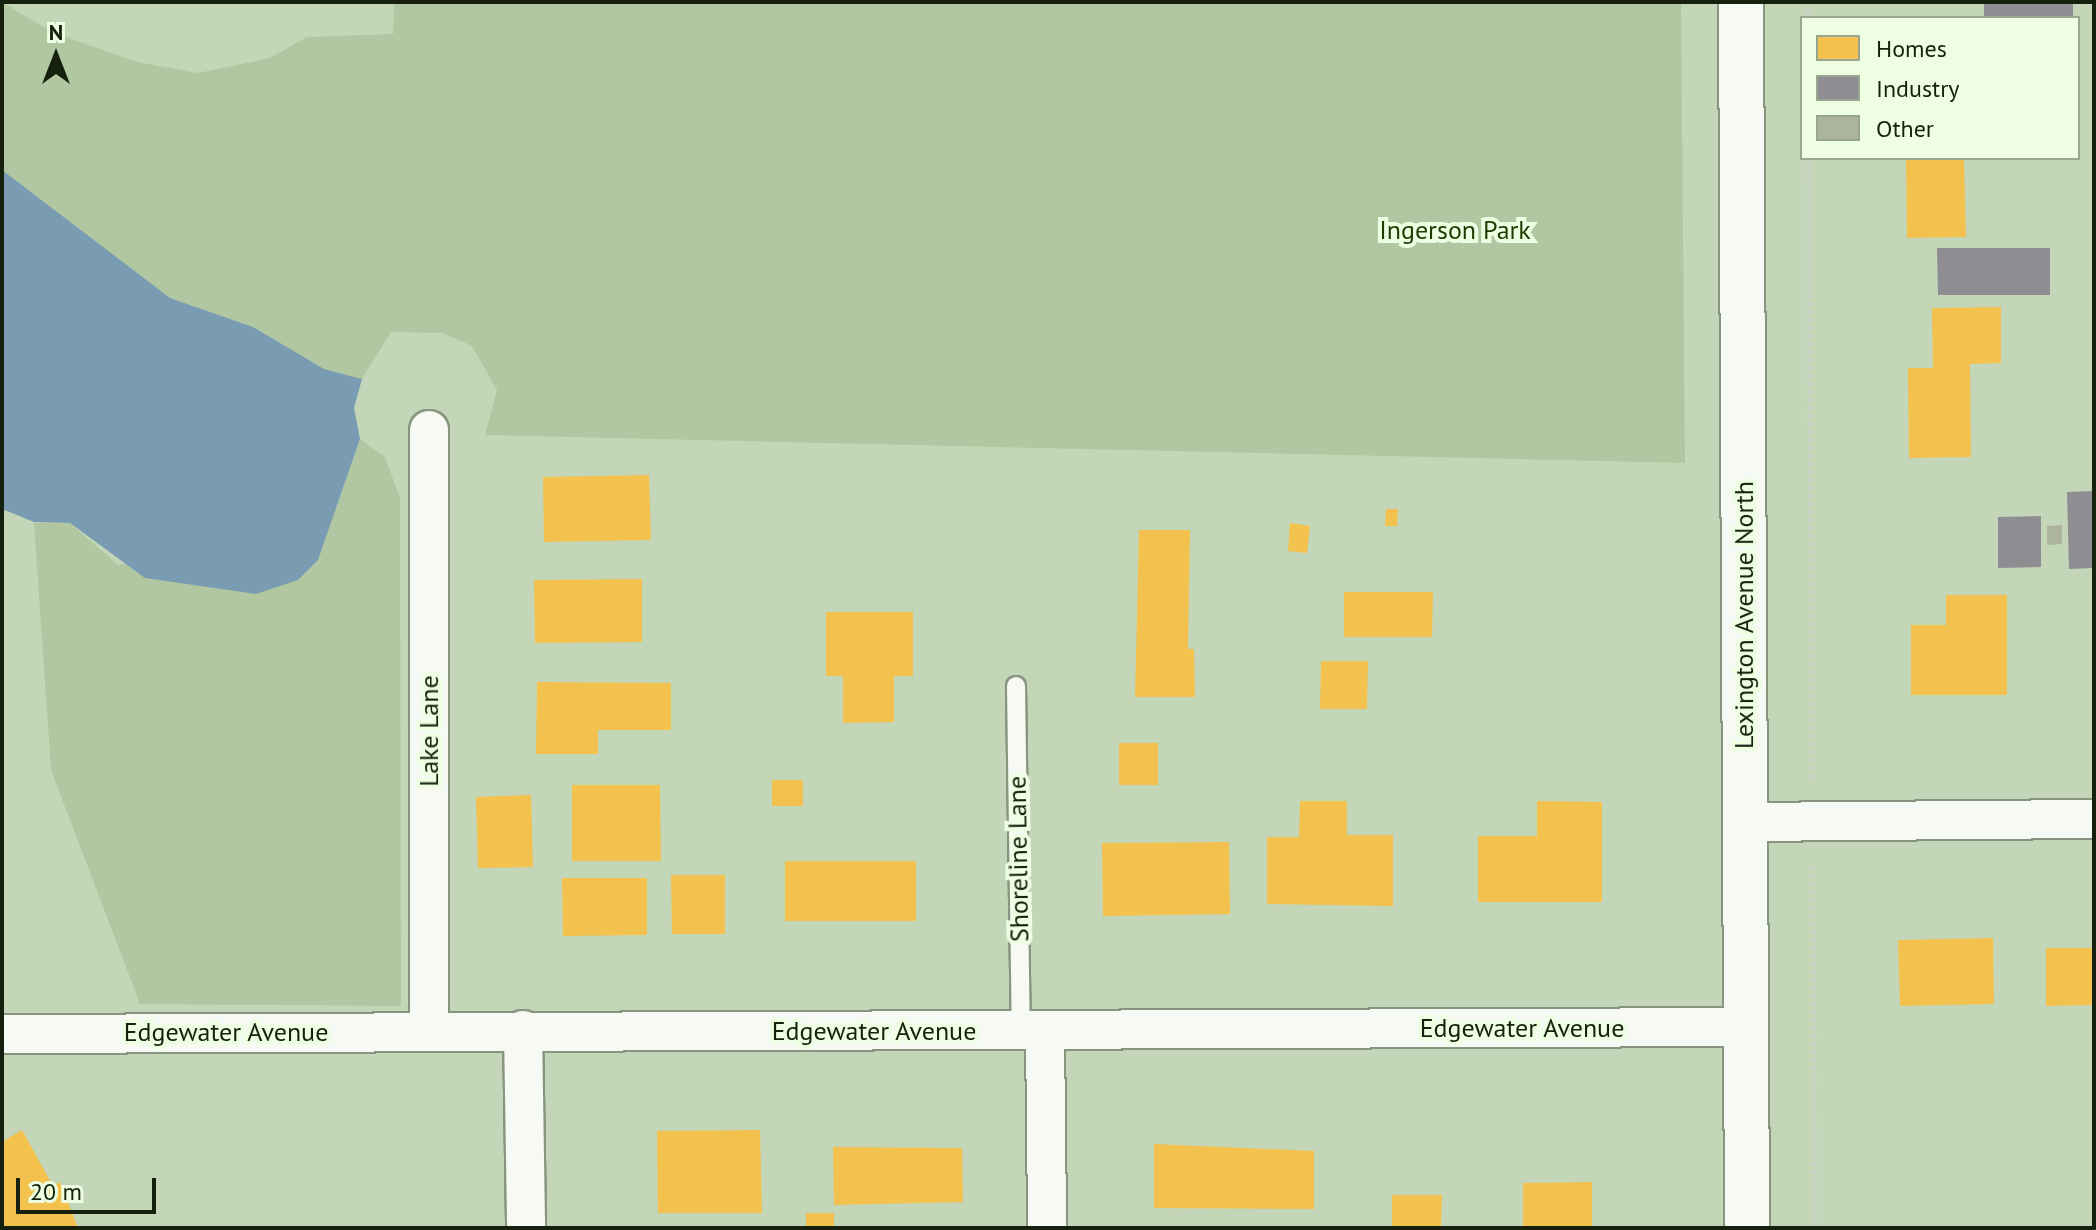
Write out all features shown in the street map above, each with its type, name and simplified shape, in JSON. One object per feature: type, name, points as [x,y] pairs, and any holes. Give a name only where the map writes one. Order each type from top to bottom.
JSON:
[{"type":"main road","name":"Lexington Avenue North","points":[[1741,2],[1747,1228]]},
{"type":"street","name":"Lake Lane","points":[[429,430],[429,1031]]},
{"type":"street","points":[[1745,822],[2094,819]]},
{"type":"street","name":"Edgewater Avenue","points":[[2,1034],[1746,1027]]},
{"type":"street","points":[[523,1030],[526,1228]]},
{"type":"street","name":"Shoreline Lane","points":[[1033,1031],[1047,1228]]},
{"type":"lane","name":"Shoreline Lane","points":[[1016,686],[1033,1031]]},
{"type":"path","points":[[1809,160],[1814,1228]]},
{"type":"green space","name":"Ingerson Park","points":[[2,2],[52,32],[137,62],[198,73],[270,58],[307,37],[393,34],[394,2],[1681,2],[1685,463],[485,435],[497,390],[472,346],[443,333],[391,332],[362,379],[324,369],[253,327],[170,298],[39,205],[2,170]]},
{"type":"green space","points":[[360,439],[385,457],[400,498],[401,1006],[140,1004],[51,770],[34,523],[70,523],[118,565],[326,537]]},
{"type":"water","points":[[2,170],[170,298],[253,327],[324,369],[362,379],[354,408],[360,439],[318,560],[298,580],[256,594],[145,578],[70,523],[34,522],[2,509]]},
{"type":"building: Homes","points":[[1906,160],[1964,160],[1966,237],[1907,238]]},
{"type":"building: Homes","points":[[2001,307],[2001,363],[1970,364],[1971,457],[1909,458],[1908,368],[1933,368],[1932,308]]},
{"type":"building: Homes","points":[[649,475],[651,540],[544,542],[543,477]]},
{"type":"building: Homes","points":[[1386,509],[1398,509],[1397,526],[1385,526]]},
{"type":"building: Homes","points":[[1290,523],[1310,526],[1307,553],[1288,551]]},
{"type":"building: Homes","points":[[1139,530],[1190,530],[1188,649],[1194,649],[1195,697],[1135,697]]},
{"type":"building: Homes","points":[[642,579],[642,642],[535,643],[534,580]]},
{"type":"building: Homes","points":[[1344,592],[1433,592],[1432,637],[1344,637]]},
{"type":"building: Homes","points":[[1946,595],[2007,595],[2007,695],[1911,695],[1911,625],[1946,625]]},
{"type":"building: Homes","points":[[826,612],[913,612],[913,676],[894,676],[894,722],[843,723],[843,676],[826,676]]},
{"type":"building: Homes","points":[[1321,661],[1368,661],[1367,709],[1320,709]]},
{"type":"building: Homes","points":[[537,682],[671,683],[671,730],[598,730],[598,754],[536,754]]},
{"type":"building: Homes","points":[[1119,743],[1158,743],[1158,785],[1119,785]]},
{"type":"building: Homes","points":[[772,780],[803,780],[803,806],[772,806]]},
{"type":"building: Homes","points":[[572,785],[660,785],[661,861],[572,861]]},
{"type":"building: Homes","points":[[531,795],[533,867],[478,868],[476,797]]},
{"type":"building: Homes","points":[[1300,801],[1347,801],[1347,835],[1393,835],[1393,906],[1267,904],[1267,837],[1299,837]]},
{"type":"building: Homes","points":[[1537,801],[1602,802],[1602,902],[1478,902],[1478,836],[1537,836]]},
{"type":"building: Homes","points":[[1229,842],[1230,914],[1103,916],[1102,843]]},
{"type":"building: Homes","points":[[785,861],[916,861],[916,921],[785,921]]},
{"type":"building: Homes","points":[[671,875],[725,875],[725,934],[672,934]]},
{"type":"building: Homes","points":[[562,878],[647,878],[647,935],[563,936]]},
{"type":"building: Homes","points":[[1993,938],[1994,1004],[1900,1006],[1898,940]]},
{"type":"building: Homes","points":[[2046,948],[2094,948],[2094,1005],[2046,1006]]},
{"type":"building: Homes","points":[[22,1130],[53,1186],[60,1182],[78,1228],[2,1228],[2,1142]]},
{"type":"building: Homes","points":[[760,1130],[762,1213],[658,1213],[657,1131]]},
{"type":"building: Homes","points":[[1154,1144],[1314,1151],[1314,1209],[1154,1208]]},
{"type":"building: Homes","points":[[833,1147],[962,1148],[963,1202],[834,1205]]},
{"type":"building: Homes","points":[[1592,1182],[1592,1228],[1523,1228],[1523,1183]]},
{"type":"building: Homes","points":[[1392,1195],[1442,1195],[1441,1228],[1392,1228]]},
{"type":"building: Homes","points":[[806,1213],[834,1213],[834,1228],[806,1228]]},
{"type":"building: Industry","points":[[1984,2],[2073,2],[2073,16],[1984,16]]},
{"type":"building: Industry","points":[[1937,248],[2050,248],[2050,295],[1938,295]]},
{"type":"building: Industry","points":[[2094,491],[2094,568],[2069,569],[2067,492]]},
{"type":"building: Industry","points":[[2041,516],[2041,567],[1998,568],[1998,517]]},
{"type":"building: Other","points":[[2062,525],[2062,544],[2047,545],[2047,526]]}]
